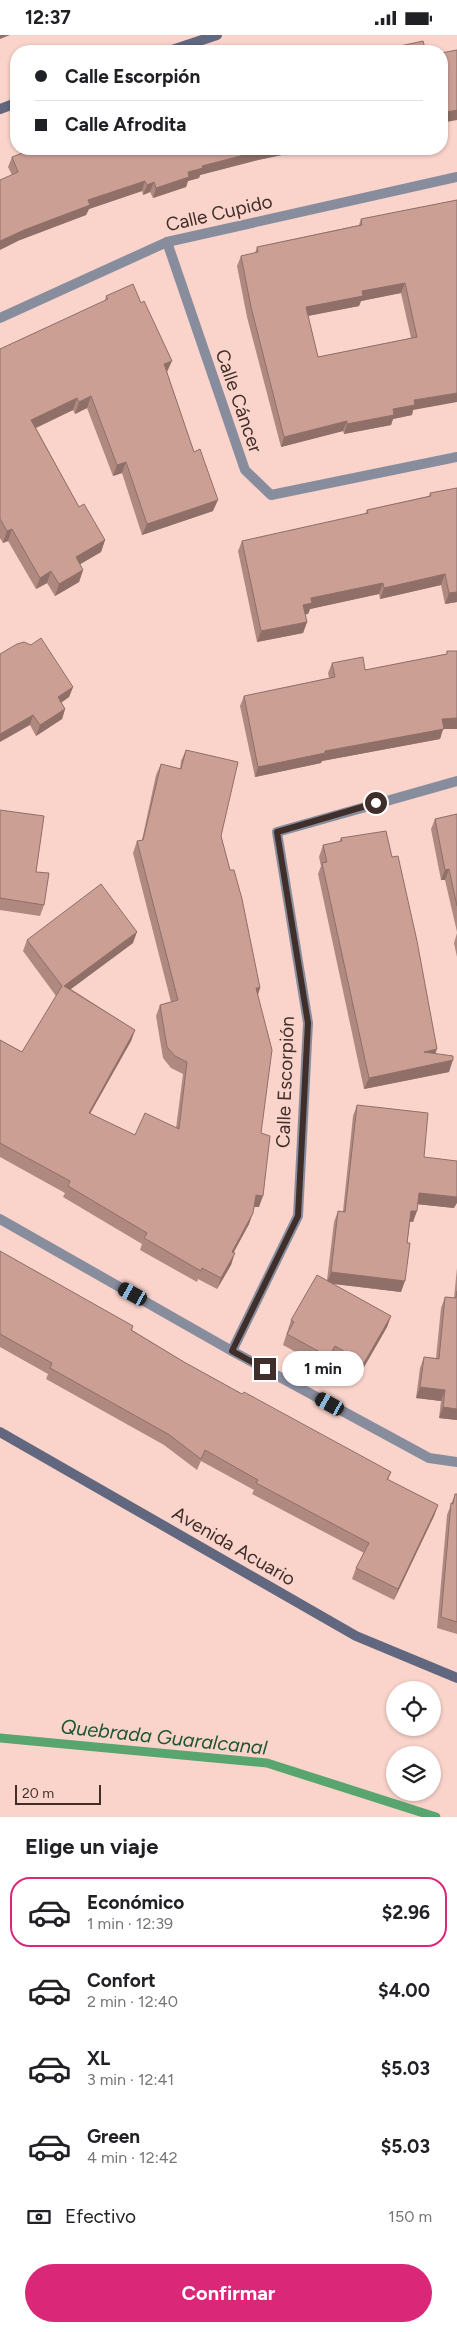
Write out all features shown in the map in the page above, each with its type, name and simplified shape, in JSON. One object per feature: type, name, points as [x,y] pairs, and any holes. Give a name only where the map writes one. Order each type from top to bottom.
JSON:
[{"type":"street","points":[[187,45],[217,35]]},
{"type":"street","name":"Calle Cupido","points":[[0,318],[167,242],[457,177]]},
{"type":"street","name":"Calle Cáncer","points":[[167,242],[245,470],[271,495],[457,457]]},
{"type":"street","name":"Calle Escorpión","points":[[232,1351],[298,1216],[308,1023],[277,832],[457,781]]},
{"type":"street","points":[[0,1219],[232,1351],[429,1457],[457,1462]]},
{"type":"street","name":"Avenida Acuario","points":[[0,1432],[356,1636],[457,1678]]},
{"type":"building","points":[[423,41],[424,45],[405,45]]},
{"type":"building","points":[[457,50],[457,110],[448,112],[448,52]]},
{"type":"building","points":[[17,155],[244,155],[202,166],[203,168],[188,172],[189,177],[156,188],[154,182],[147,185],[145,181],[88,200],[90,205],[0,241],[0,180],[18,172],[12,157]]},
{"type":"building","points":[[457,200],[457,393],[414,400],[415,405],[393,409],[394,415],[347,424],[347,421],[284,437],[251,307],[241,256],[258,252],[257,247],[362,225],[361,219]],"holes":[[[405,283],[417,337],[318,357],[306,307],[363,296],[362,291]]]},
{"type":"building","points":[[133,284],[141,303],[144,301],[172,361],[164,364],[194,452],[200,449],[218,500],[147,524],[126,462],[117,465],[91,396],[79,402],[77,398],[31,420],[79,507],[84,504],[105,540],[76,557],[83,570],[59,584],[51,571],[40,578],[12,529],[7,531],[0,519],[0,349],[108,299],[106,296]]},
{"type":"building","points":[[457,488],[457,592],[449,593],[445,574],[384,588],[383,583],[311,598],[312,603],[303,605],[307,622],[261,631],[242,541],[368,513],[367,510],[431,496],[430,493]]},
{"type":"building","points":[[41,638],[73,687],[58,697],[65,709],[40,725],[33,715],[0,734],[0,654],[17,644],[24,642],[31,645]]},
{"type":"building","points":[[447,651],[457,651],[457,718],[442,719],[444,729],[325,751],[325,753],[258,767],[244,696],[335,677],[332,663],[363,657],[365,670],[447,654]]},
{"type":"building","points":[[186,750],[238,762],[221,836],[230,870],[234,870],[242,899],[260,988],[256,988],[272,1050],[261,1133],[270,1136],[263,1196],[256,1195],[253,1213],[232,1252],[235,1253],[221,1278],[202,1268],[201,1271],[144,1238],[147,1233],[68,1186],[70,1181],[0,1143],[0,1040],[22,1052],[62,986],[27,940],[101,884],[137,932],[64,986],[135,1030],[89,1113],[135,1135],[145,1113],[179,1129],[187,1062],[175,1056],[167,1047],[160,1005],[178,1000],[137,841],[143,840],[161,764],[181,769]]},
{"type":"building","points":[[0,810],[44,816],[36,872],[49,873],[44,905],[0,898]]},
{"type":"building","points":[[457,814],[457,906],[449,869],[445,870],[435,819]]},
{"type":"building","points":[[386,831],[392,857],[398,856],[417,941],[437,1049],[424,1052],[453,1056],[453,1060],[369,1078],[322,863],[327,862],[323,845],[342,841],[341,838]]},
{"type":"building","points":[[357,1105],[428,1113],[424,1157],[457,1161],[457,1197],[419,1193],[417,1211],[411,1211],[407,1243],[410,1243],[405,1281],[331,1272],[338,1211],[345,1212]]},
{"type":"building","points":[[0,1251],[133,1326],[131,1330],[184,1362],[242,1394],[244,1392],[391,1472],[387,1479],[438,1505],[398,1589],[356,1568],[369,1543],[256,1483],[258,1480],[205,1450],[201,1459],[168,1434],[50,1368],[52,1363],[0,1334]]},
{"type":"building","points":[[317,1275],[391,1316],[364,1363],[335,1346],[329,1357],[287,1334],[294,1322],[291,1320]]},
{"type":"building","points":[[457,1291],[457,1409],[443,1407],[445,1390],[420,1387],[424,1357],[439,1359],[445,1297],[456,1298]]},
{"type":"building","points":[[455,1494],[457,1494],[457,1622],[441,1617],[451,1503],[453,1504]]},
{"type":"waterway","name":"Quebrada Guaralcanal","points":[[0,1738],[267,1763],[436,1817]]},
{"type":"route","points":[[265,1369],[232,1351],[298,1216],[308,1023],[277,832],[376,803]]}]
